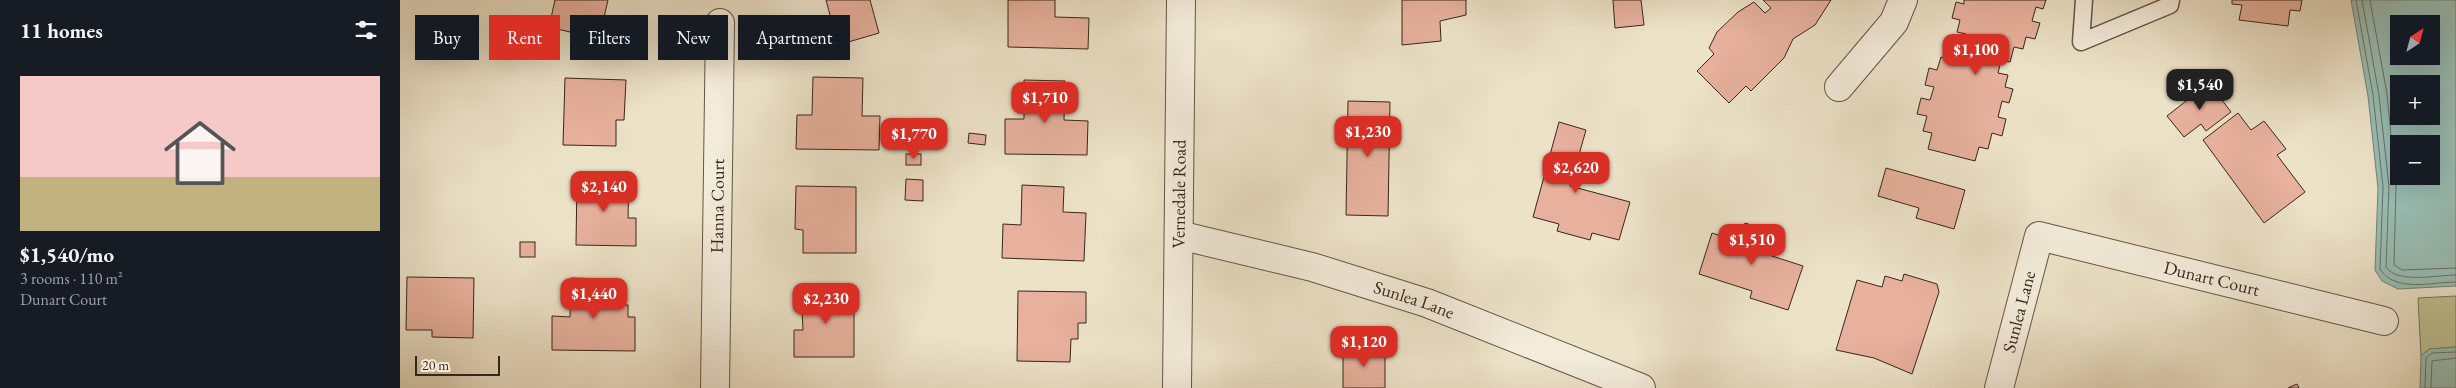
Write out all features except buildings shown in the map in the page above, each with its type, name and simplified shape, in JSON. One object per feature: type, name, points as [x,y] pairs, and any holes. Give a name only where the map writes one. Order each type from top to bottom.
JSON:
[{"type":"street","name":"Vernedale Road","points":[[1177,388],[1180,0]]},
{"type":"street","points":[[1839,87],[1894,22],[1903,0]]},
{"type":"street","name":"Hanna Court","points":[[715,388],[719,60]]},
{"type":"street","name":"Sunlea Lane","points":[[1179,234],[1312,267],[1427,303],[1472,319],[1640,388]]},
{"type":"street","name":"Sunlea Lane","points":[[1999,388],[2039,236]]},
{"type":"street","name":"Dunart Court","points":[[2039,236],[2384,321]]},
{"type":"lane","points":[[2084,0],[2081,42],[2170,5],[2171,0]]},
{"type":"green space","points":[[2456,296],[2456,347],[2429,349],[2421,356],[2418,298]]},
{"type":"water","points":[[2351,0],[2456,0],[2456,286],[2398,289],[2382,281],[2375,270],[2378,188],[2368,96]]},
{"type":"water","points":[[2456,347],[2456,388],[2420,388],[2421,356],[2429,349]]}]
